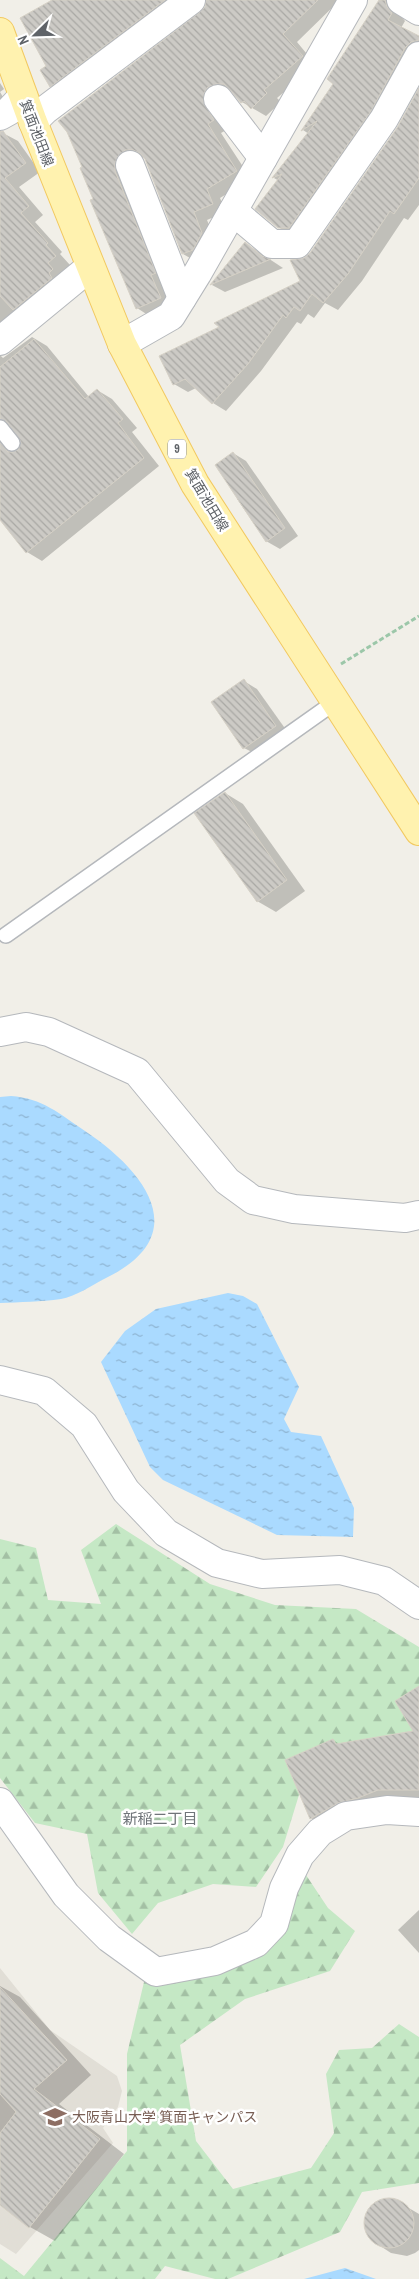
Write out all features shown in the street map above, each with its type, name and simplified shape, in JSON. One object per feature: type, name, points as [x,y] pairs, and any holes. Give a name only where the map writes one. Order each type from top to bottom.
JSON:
[{"type":"main road","name":"箕面池田線","points":[[0,32],[33,122],[122,344],[195,484],[419,831]]},
{"type":"street","points":[[33,122],[45,110],[191,0]]},
{"type":"street","points":[[122,344],[171,316],[353,0]]},
{"type":"street","points":[[402,0],[419,11]]},
{"type":"street","points":[[233,211],[272,244],[297,244],[384,119],[419,56]]},
{"type":"street","points":[[0,116],[9,111],[23,96]]},
{"type":"street","points":[[218,99],[263,158]]},
{"type":"street","points":[[130,165],[182,298]]},
{"type":"street","points":[[0,341],[90,267]]},
{"type":"street","points":[[0,1032],[26,1028],[49,1032],[137,1072],[227,1181],[253,1200],[294,1209],[405,1218],[419,1215]]},
{"type":"street","points":[[0,1380],[44,1391],[84,1425],[126,1491],[166,1533],[217,1563],[262,1574],[340,1570],[384,1581],[419,1605]]},
{"type":"street","points":[[0,1802],[66,1895],[108,1938],[156,1972],[214,1961],[256,1943],[274,1924],[284,1888],[300,1855],[320,1832],[346,1816],[388,1810],[419,1812]]},
{"type":"lane","points":[[0,428],[12,443]]},
{"type":"lane","points":[[6,935],[335,702]]},
{"type":"path","points":[[319,677],[419,616]]},
{"type":"shaded area","name":"大阪青山大学 箕面キャンパス","points":[[0,1968],[50,2030],[117,2076],[122,2091],[118,2107],[103,2128],[113,2143],[16,2254],[0,2244]]},
{"type":"green space","points":[[116,1524],[210,1584],[275,1605],[356,1609],[419,1647],[419,1734],[306,1772],[283,1847],[256,1887],[213,1884],[158,1903],[132,1934],[98,1893],[87,1834],[35,1823],[0,1778],[0,1539],[36,1548],[48,1600],[101,1604],[81,1550]]},
{"type":"green space","points":[[306,1875],[328,1908],[355,1931],[330,1971],[245,1999],[180,2045],[196,2141],[233,2189],[311,2168],[334,2133],[326,2074],[339,2050],[372,2048],[399,2024],[419,2037],[419,2183],[362,2192],[340,2232],[228,2279],[215,2279],[165,2266],[155,2279],[0,2279],[0,2258],[24,2276],[127,2151],[127,2054],[144,1982],[217,1968]]},
{"type":"water","points":[[0,1097],[22,1097],[41,1103],[107,1147],[126,1165],[141,1184],[151,1203],[154,1223],[149,1243],[133,1261],[106,1278],[66,1298],[0,1303]]},
{"type":"water","points":[[228,1293],[243,1296],[257,1304],[299,1387],[284,1419],[291,1432],[321,1436],[354,1508],[353,1537],[277,1535],[163,1480],[150,1467],[101,1362],[125,1331],[156,1309]]},
{"type":"water","points":[[345,2268],[376,2279],[304,2279]]},
{"type":"building","points":[[52,0],[165,0],[50,87],[40,70],[46,66],[20,18]]},
{"type":"building","points":[[206,0],[318,0],[283,34],[303,56],[264,90],[267,93],[251,109],[244,101],[241,103],[224,84],[208,87],[204,93],[203,101],[214,120],[208,124],[237,171],[207,189],[213,204],[194,212],[202,233],[193,250],[182,254],[145,159],[140,153],[133,150],[125,150],[118,156],[115,163],[115,171],[156,273],[151,275],[161,298],[136,309],[90,200],[93,199],[80,168],[82,167],[67,132],[58,121],[200,12],[205,7]]},
{"type":"building","points":[[379,0],[385,0],[387,7],[392,13],[388,20],[419,36],[419,40],[411,42],[405,48],[371,111],[289,228],[278,228],[255,209],[282,174],[272,178],[317,121],[301,131],[333,84],[327,79]]},
{"type":"building","points":[[419,88],[419,178],[394,214],[390,211],[348,274],[323,303],[312,294],[300,311],[294,307],[286,318],[283,315],[248,364],[212,404],[185,379],[173,385],[159,356],[219,327],[214,323],[300,281],[290,260],[304,258],[310,253],[397,128]]},
{"type":"building","points":[[3,131],[26,163],[5,178],[29,206],[21,213],[48,243],[46,245],[56,256],[48,263],[53,269],[49,273],[52,278],[13,310],[0,296],[0,132]]},
{"type":"building","points":[[245,242],[262,256],[271,259],[210,285]]},
{"type":"building","points":[[34,339],[85,399],[97,389],[123,419],[118,423],[144,458],[26,553],[0,520],[0,443],[8,452],[13,452],[18,450],[21,442],[7,422],[0,419],[0,367]]},
{"type":"building","points":[[233,452],[285,528],[266,542],[215,465]]},
{"type":"building","points":[[244,679],[276,726],[243,749],[211,702]]},
{"type":"building","points":[[225,792],[287,880],[257,902],[194,813]]},
{"type":"building","points":[[419,1686],[419,1790],[378,1790],[338,1803],[310,1819],[285,1760],[333,1739],[336,1744],[413,1731],[395,1701]]},
{"type":"building","name":"大阪青山大学 箕面キャンパス","points":[[0,1987],[67,2060],[34,2089],[100,2139],[29,2228],[0,2205],[0,2133],[16,2112],[0,2094]]},
{"type":"building","points":[[389,2198],[399,2200],[407,2205],[412,2213],[414,2223],[412,2233],[407,2241],[399,2246],[389,2248],[379,2246],[371,2241],[366,2233],[364,2223],[366,2213],[371,2205],[379,2200]]},
{"type":"place","name":"大阪青山大学 箕面キャンパス","points":[[55,2117]]},
{"type":"district","name":"新稲二丁目","points":[[160,1818]]}]
